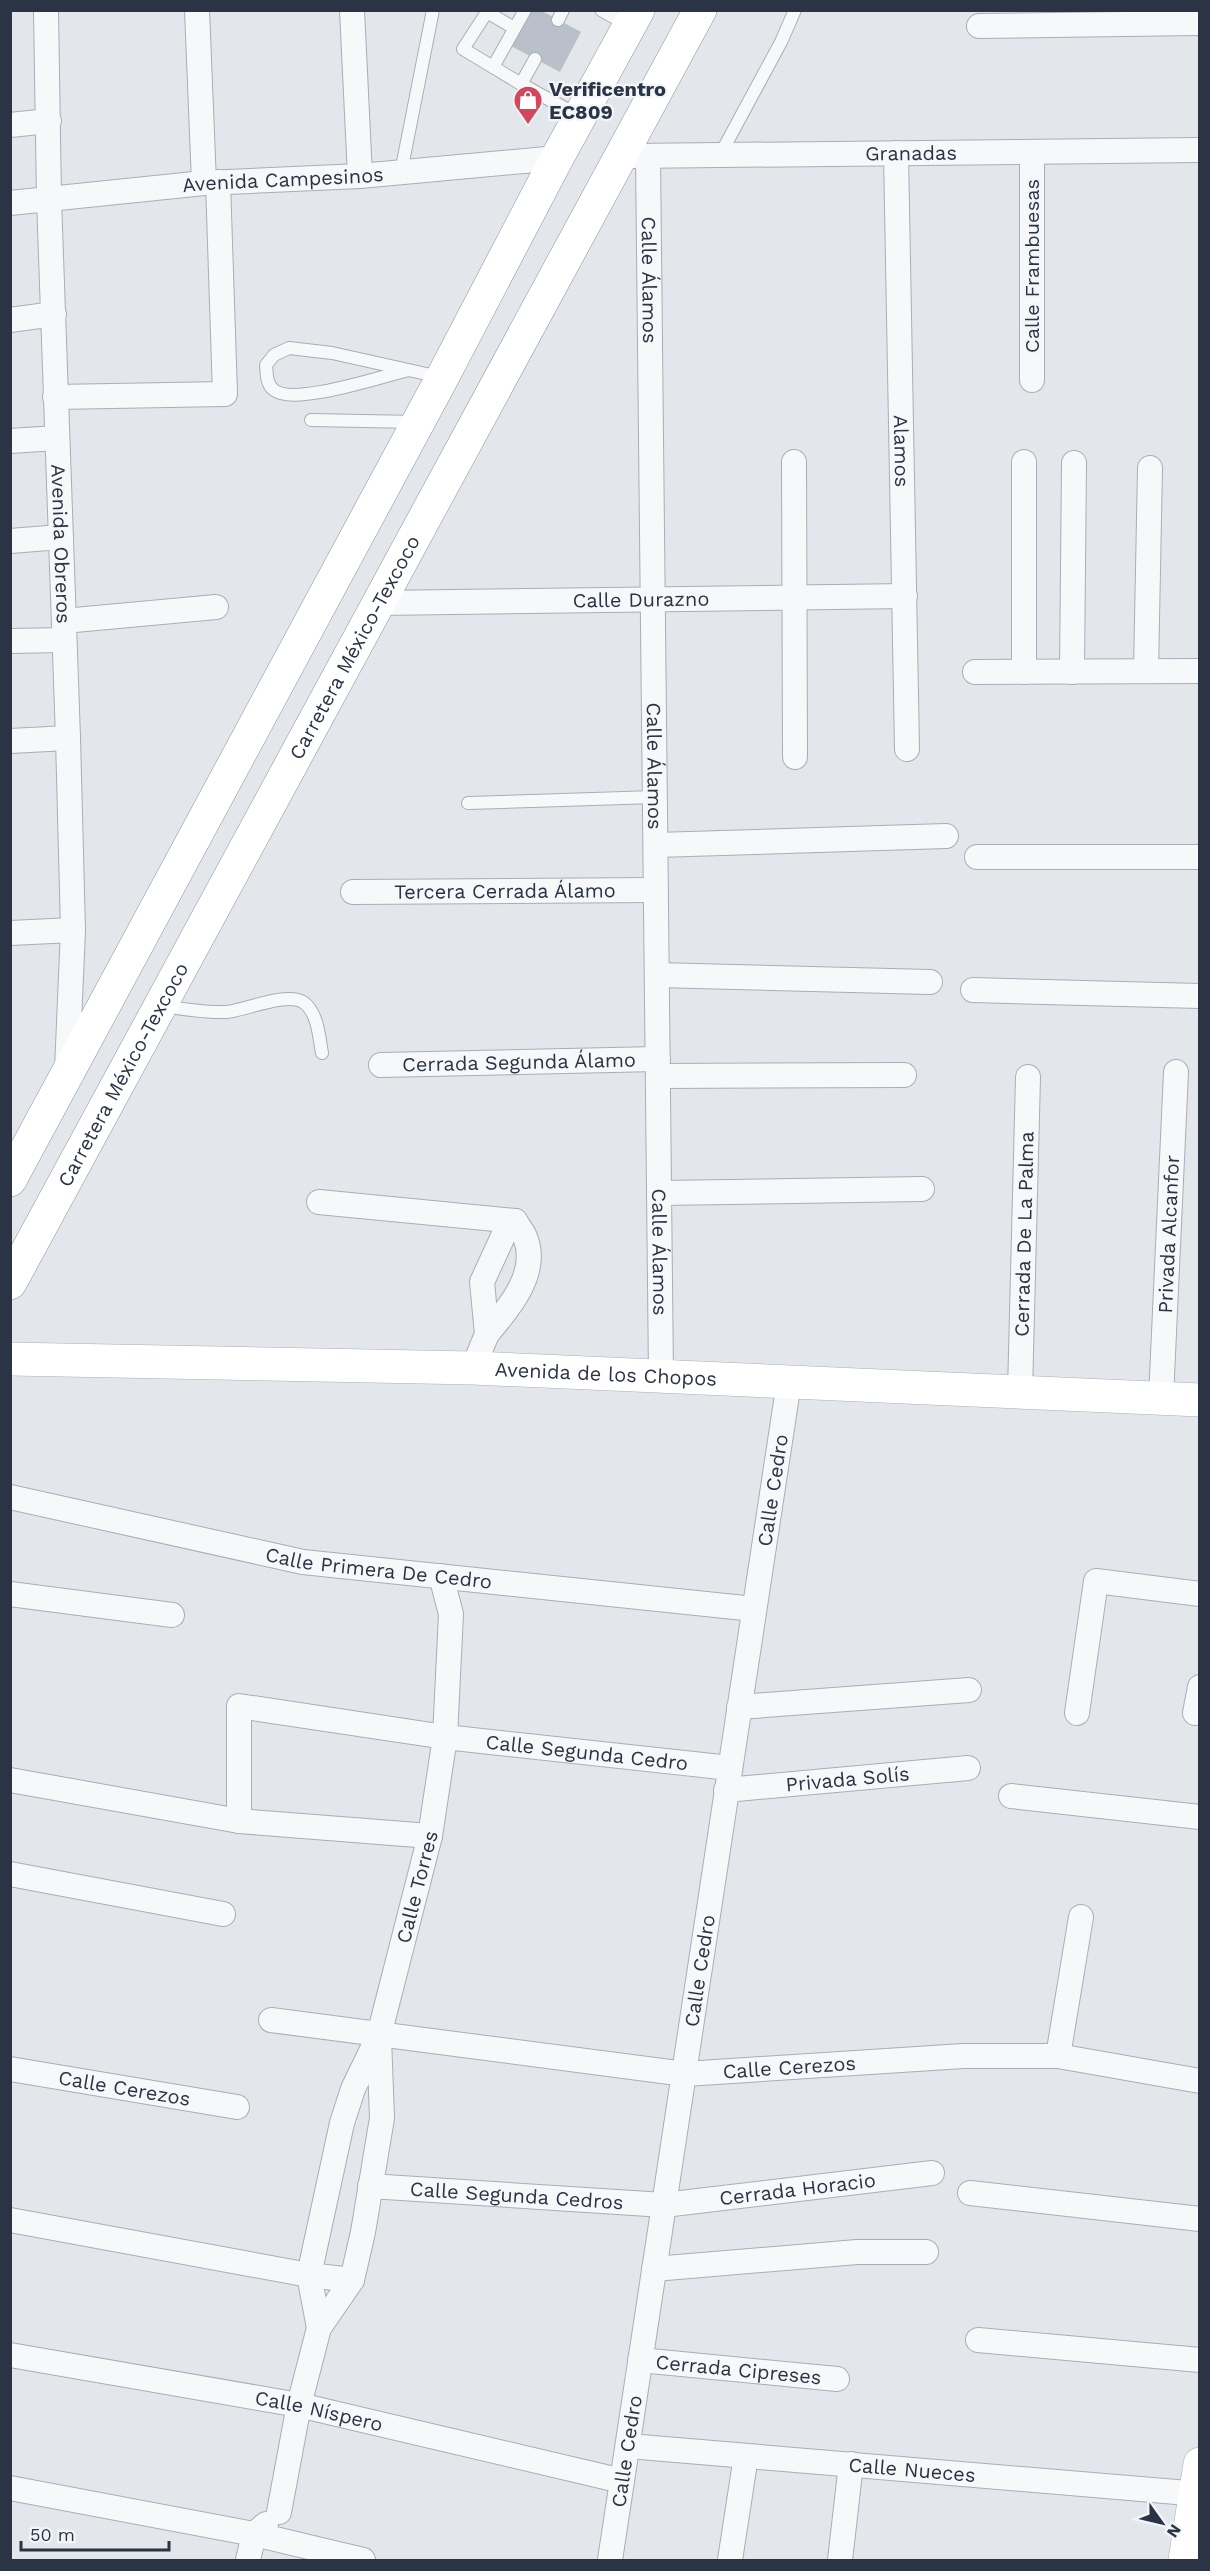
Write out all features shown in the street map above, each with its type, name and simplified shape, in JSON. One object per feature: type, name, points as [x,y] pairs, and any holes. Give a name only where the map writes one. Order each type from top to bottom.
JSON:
[{"type":"main road","name":"Carretera México-Texcoco","points":[[10,1283],[379,603],[635,156],[700,10]]},
{"type":"main road","points":[[10,1180],[634,18]]},
{"type":"main road","name":"Avenida de los Chopos","points":[[10,1359],[473,1368],[1200,1400]]},
{"type":"main road","points":[[1185,2560],[1198,2484]]},
{"type":"street","name":"Avenida Obreros","points":[[46,10],[50,121],[49,198],[68,738],[72,930],[66,1078]]},
{"type":"street","points":[[55,397],[225,394],[197,10]]},
{"type":"street","points":[[352,10],[360,176]]},
{"type":"street","points":[[979,26],[1200,23]]},
{"type":"street","points":[[10,125],[50,121]]},
{"type":"street","name":"Granadas","points":[[635,156],[1200,150]]},
{"type":"street","name":"Calle Frambuesas","points":[[1032,152],[1032,380]]},
{"type":"street","name":"Alamos","points":[[896,153],[907,749]]},
{"type":"street","name":"Calle Álamos","points":[[635,156],[654,599],[661,1376]]},
{"type":"street","name":"Avenida Campesinos","points":[[10,203],[211,183],[360,176],[557,158]]},
{"type":"street","points":[[10,321],[54,314]]},
{"type":"street","points":[[10,441],[57,438]]},
{"type":"street","points":[[794,462],[795,757]]},
{"type":"street","points":[[1024,462],[1024,672]]},
{"type":"street","points":[[1072,672],[1074,463]]},
{"type":"street","points":[[1146,671],[1150,468]]},
{"type":"street","points":[[10,541],[61,537]]},
{"type":"street","name":"Calle Durazno","points":[[379,603],[905,596]]},
{"type":"street","points":[[10,641],[216,607]]},
{"type":"street","points":[[975,672],[1200,671]]},
{"type":"street","points":[[10,741],[68,738]]},
{"type":"street","points":[[656,845],[946,836]]},
{"type":"street","points":[[977,857],[1200,857]]},
{"type":"street","name":"Tercera Cerrada Álamo","points":[[353,892],[656,890]]},
{"type":"street","points":[[10,933],[72,930]]},
{"type":"street","points":[[657,975],[930,982]]},
{"type":"street","points":[[973,990],[1200,996]]},
{"type":"street","name":"Cerrada Segunda Álamo","points":[[381,1065],[658,1067],[904,1075]]},
{"type":"street","name":"Privada Alcanfor","points":[[1161,1398],[1176,1072]]},
{"type":"street","name":"Cerrada De La Palma","points":[[1020,1392],[1028,1077]]},
{"type":"street","points":[[659,1194],[922,1189]]},
{"type":"street","points":[[319,1202],[515,1221]]},
{"type":"street","points":[[487,1334],[482,1281],[505,1232],[515,1221]]},
{"type":"street","points":[[473,1368],[487,1334],[523,1286],[529,1258],[525,1237],[515,1221]]},
{"type":"street","name":"Calle Cedro","points":[[610,2560],[789,1382]]},
{"type":"street","name":"Calle Primera De Cedro","points":[[10,1497],[303,1562],[754,1609]]},
{"type":"street","name":"Calle Torres","points":[[320,2328],[309,2275],[342,2123],[353,2089],[379,2035],[430,1836],[445,1737],[451,1614],[441,1576]]},
{"type":"street","points":[[1077,1713],[1095,1581],[1200,1594]]},
{"type":"street","points":[[10,1594],[172,1615]]},
{"type":"street","points":[[1195,1713],[1200,1687]]},
{"type":"street","points":[[739,1707],[969,1690]]},
{"type":"street","points":[[239,1821],[239,1706],[445,1737]]},
{"type":"street","name":"Calle Segunda Cedro","points":[[445,1737],[728,1779]]},
{"type":"street","name":"Privada Solís","points":[[728,1779],[968,1768]]},
{"type":"street","points":[[10,1780],[239,1821],[430,1836]]},
{"type":"street","points":[[1011,1796],[1200,1817]]},
{"type":"street","points":[[10,1874],[223,1914]]},
{"type":"street","points":[[1058,2056],[1081,1917]]},
{"type":"street","name":"Calle Cerezos","points":[[271,2020],[685,2074],[963,2056],[1058,2056],[1200,2081]]},
{"type":"street","name":"Calle Torres","points":[[279,2512],[298,2405],[320,2328],[352,2280],[382,2118],[379,2035]]},
{"type":"street","name":"Calle Cerezos","points":[[10,2069],[237,2107]]},
{"type":"street","name":"Cerrada Horacio","points":[[663,2205],[932,2174]]},
{"type":"street","name":"Calle Segunda Cedros","points":[[370,2186],[663,2205]]},
{"type":"street","points":[[969,2193],[1200,2220]]},
{"type":"street","points":[[10,2220],[309,2275],[352,2280]]},
{"type":"street","points":[[654,2269],[857,2252],[926,2252]]},
{"type":"street","points":[[978,2340],[1200,2360]]},
{"type":"street","name":"Calle Níspero","points":[[10,2355],[298,2405],[622,2481]]},
{"type":"street","name":"Cerrada Cipreses","points":[[640,2360],[837,2379]]},
{"type":"street","name":"Calle Nueces","points":[[629,2446],[851,2464],[1198,2484]]},
{"type":"street","points":[[730,2560],[746,2456]]},
{"type":"street","points":[[840,2560],[851,2464]]},
{"type":"street","points":[[10,2488],[254,2534],[298,2553],[363,2560]]},
{"type":"street","points":[[248,2560],[254,2534],[279,2512],[298,2553]]},
{"type":"lane","points":[[401,172],[433,10]]},
{"type":"lane","points":[[493,68],[525,10]]},
{"type":"lane","points":[[601,10],[634,18]]},
{"type":"lane","points":[[720,155],[781,42],[795,10]]},
{"type":"lane","points":[[514,28],[487,12],[463,49],[581,117]]},
{"type":"lane","points":[[522,84],[535,59]]},
{"type":"lane","points":[[405,371],[313,394],[288,396],[275,392],[268,383],[266,365],[274,355],[290,348],[332,353],[442,378]]},
{"type":"lane","points":[[311,420],[417,422]]},
{"type":"lane","points":[[468,803],[655,797]]},
{"type":"lane","points":[[161,1005],[198,1011],[227,1012],[288,999],[302,1002],[313,1012],[322,1053]]},
{"type":"building","points":[[531,10],[540,10],[581,32],[560,72],[511,46]]},
{"type":"place","name":"Verificentro EC809","points":[[528,126]]}]
